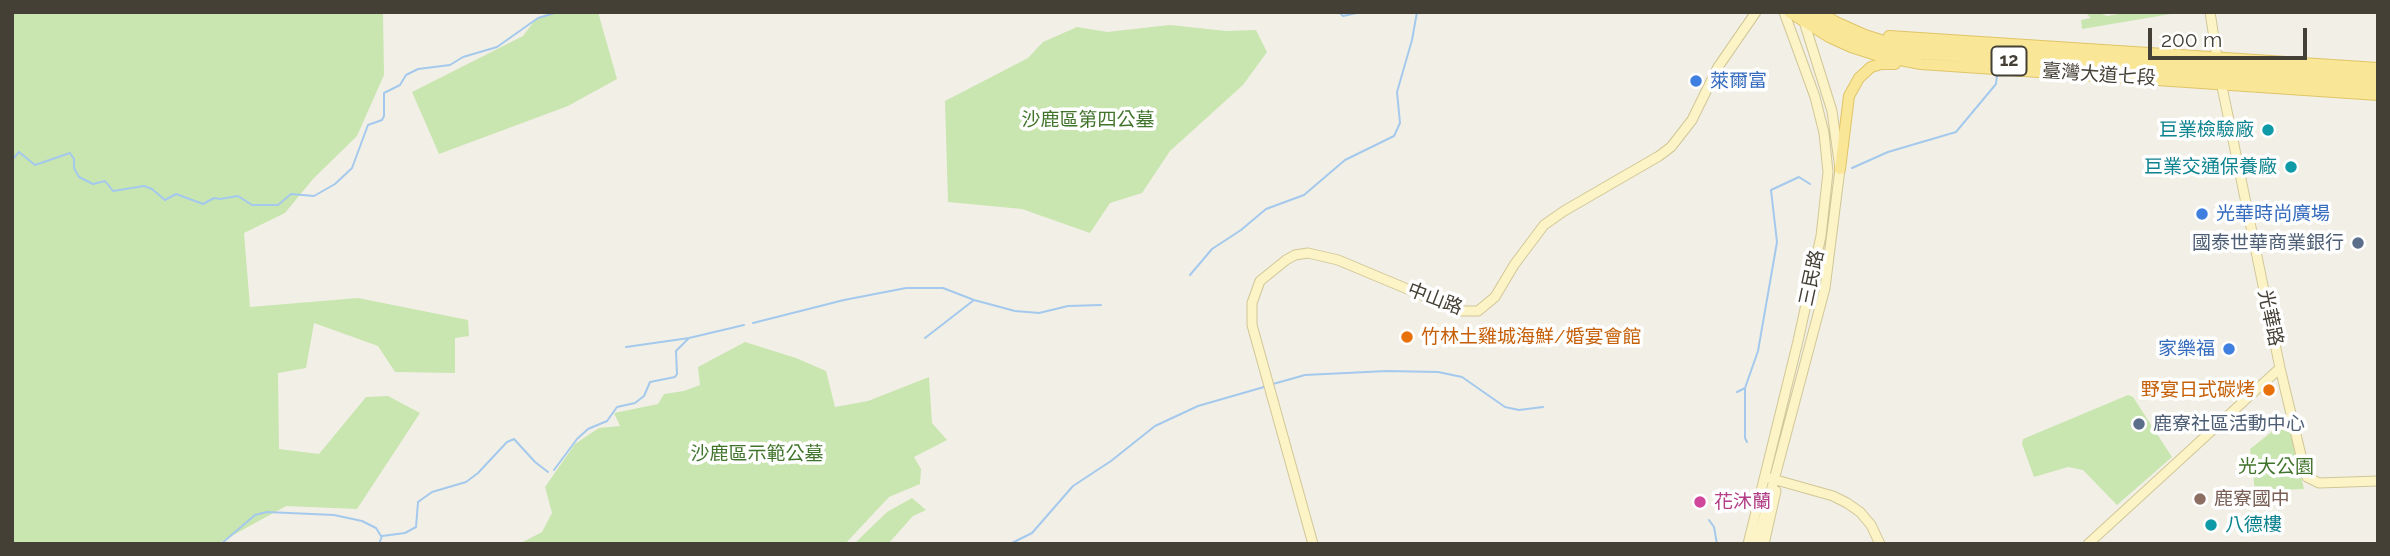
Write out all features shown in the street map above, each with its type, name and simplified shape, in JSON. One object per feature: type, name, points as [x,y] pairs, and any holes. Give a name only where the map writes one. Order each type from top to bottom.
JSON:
[{"type":"main road","name":"臺灣大道七段","points":[[1789,12],[1803,15],[1849,38],[1896,52],[2378,77]]},
{"type":"main road","name":"臺灣大道七段","points":[[1820,12],[1865,35],[1917,46],[2219,70],[2378,95]]},
{"type":"main road","name":"臺灣大道七段","points":[[1831,12],[1868,30],[1890,36],[2378,86]]},
{"type":"main road","name":"臺灣大道七段","points":[[1803,15],[1829,37],[1862,51],[1921,64],[2210,82],[2219,70]]},
{"type":"main road","points":[[1840,169],[1845,112],[1849,96],[1859,78],[1871,67],[1881,64],[1921,64]]},
{"type":"main road","name":"臺灣大道七段","points":[[2219,70],[2378,68]]},
{"type":"street","name":"中山路","points":[[1313,544],[1252,325],[1252,303],[1260,281],[1286,260],[1308,253],[1338,260],[1460,311],[1466,313],[1478,310],[1495,297],[1514,265],[1544,225],[1671,147],[1692,120],[1718,67],[1756,12]]},
{"type":"street","name":"三民路","points":[[1748,544],[1821,236],[1828,172],[1824,133],[1815,97],[1784,12]]},
{"type":"street","name":"光華路","points":[[2088,544],[2280,368],[2219,70],[2210,12]]},
{"type":"street","name":"三民路","points":[[1757,544],[1825,288],[1837,204],[1840,169],[1832,111],[1803,15]]},
{"type":"street","points":[[1824,204],[1837,204]]},
{"type":"street","points":[[1798,341],[1810,342]]},
{"type":"street","points":[[2280,368],[2307,477],[2319,483],[2378,481]]},
{"type":"street","points":[[1764,477],[1847,503],[1860,512],[1871,525],[1881,544]]},
{"type":"street","name":"三民路","points":[[1764,544],[1777,493],[1774,478]]},
{"type":"green space","points":[[12,12],[383,12],[384,75],[357,136],[313,179],[285,213],[244,233],[250,307],[358,298],[468,320],[469,336],[455,338],[455,373],[395,372],[378,346],[314,323],[306,368],[278,373],[279,449],[319,454],[366,397],[388,396],[420,413],[357,509],[286,506],[217,544],[12,544]]},
{"type":"green space","points":[[551,12],[598,12],[617,79],[568,106],[439,154],[412,92],[523,36],[535,20]]},
{"type":"green space","points":[[2085,12],[2097,12],[2107,16],[2129,12],[2171,14],[2082,29],[2081,20],[2091,18]]},
{"type":"green space","name":"沙鹿區第四公墓","points":[[1170,25],[1226,31],[1256,30],[1267,52],[1243,85],[1170,151],[1142,193],[1110,203],[1090,233],[1022,209],[948,202],[945,101],[1028,58],[1043,42],[1077,27],[1107,32]]},
{"type":"green space","name":"沙鹿區示範公墓","points":[[745,342],[796,358],[826,371],[835,407],[868,401],[929,377],[932,423],[947,440],[914,457],[921,469],[920,484],[889,497],[845,544],[519,544],[542,532],[552,513],[545,487],[575,444],[599,428],[620,426],[614,413],[658,404],[664,394],[700,385],[698,367]]},
{"type":"green space","points":[[2128,395],[2133,397],[2172,457],[2117,505],[2083,470],[2068,467],[2034,477],[2022,444],[2023,439]]},
{"type":"green space","name":"光大公園","points":[[2288,419],[2304,489],[2255,491],[2250,449]]},
{"type":"green space","points":[[912,498],[926,510],[913,516],[888,544],[854,544],[887,512]]},
{"type":"waterway","points":[[12,160],[19,152],[35,165],[70,153],[79,177],[93,184],[105,181],[113,191],[144,186],[165,200],[176,194],[203,204],[214,198],[238,196],[252,205],[278,205],[291,194],[314,196],[335,184],[352,168],[368,125],[382,120],[384,116],[384,93],[400,85],[406,75],[418,69],[450,65],[463,57],[497,47],[538,18],[558,12]]},
{"type":"waterway","points":[[1339,12],[1343,16],[1361,12]]},
{"type":"waterway","points":[[1190,275],[1212,249],[1266,209],[1304,195],[1345,160],[1394,136],[1400,123],[1397,92],[1417,12]]},
{"type":"waterway","points":[[1852,168],[1888,152],[1956,132],[1996,84],[1997,75]]},
{"type":"waterway","points":[[1737,392],[1745,388],[1758,351],[1777,242],[1771,190],[1799,177],[1810,184]]},
{"type":"waterway","points":[[753,323],[844,300],[906,288],[943,288],[1015,311],[1039,313],[1068,306],[1101,305]]},
{"type":"waterway","points":[[925,338],[974,300]]},
{"type":"waterway","points":[[626,347],[689,338],[744,325]]},
{"type":"waterway","points":[[554,470],[588,429],[607,421],[617,407],[635,403],[644,396],[650,382],[675,377],[676,351],[689,338]]},
{"type":"waterway","points":[[1273,384],[1305,375],[1387,371],[1438,372],[1462,377],[1505,407],[1519,410],[1543,407]]},
{"type":"waterway","points":[[1010,544],[1032,533],[1073,486],[1111,461],[1155,426],[1198,406],[1264,387]]},
{"type":"waterway","points":[[1745,388],[1747,442]]},
{"type":"waterway","points":[[379,544],[382,536],[405,533],[416,527],[418,502],[432,492],[466,482],[507,442],[514,439],[548,472]]},
{"type":"waterway","points":[[221,544],[255,515],[267,512],[334,515],[362,521],[376,528],[381,536]]},
{"type":"waterway","points":[[1709,520],[1714,527],[1717,544]]},
{"type":"place","name":"萊爾富","points":[[1696,81]]},
{"type":"place","name":"巨業檢驗廠","points":[[2268,130]]},
{"type":"place","name":"巨業交通保養廠","points":[[2291,167]]},
{"type":"place","name":"光華時尚廣場","points":[[2202,214]]},
{"type":"place","name":"國泰世華商業銀行","points":[[2358,243]]},
{"type":"place","name":"竹林土雞城海鮮/婚宴會館","points":[[1407,337]]},
{"type":"place","name":"家樂福","points":[[2229,349]]},
{"type":"place","name":"野宴日式碳烤","points":[[2269,390]]},
{"type":"place","name":"鹿寮社區活動中心","points":[[2139,424]]},
{"type":"place","name":"鹿寮國中","points":[[2200,499]]},
{"type":"place","name":"花沐蘭","points":[[1700,502]]},
{"type":"place","name":"八德樓","points":[[2211,525]]}]
